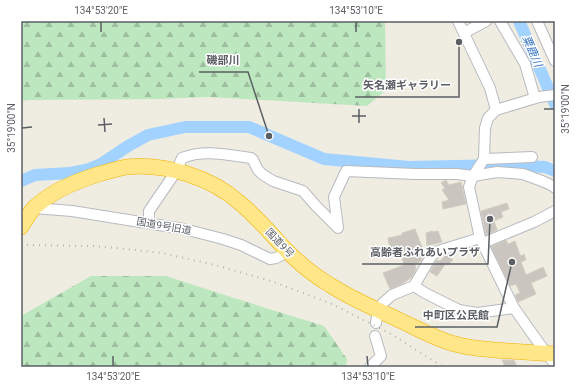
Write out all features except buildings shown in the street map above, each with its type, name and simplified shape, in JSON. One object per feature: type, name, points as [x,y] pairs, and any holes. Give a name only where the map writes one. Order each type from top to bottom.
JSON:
[{"type":"highway","name":"国道9号","points":[[21,228],[34,208],[56,191],[71,183],[106,172],[126,168],[138,167],[177,170],[194,176],[225,191],[239,202],[266,228],[288,252],[312,272],[330,285],[350,296],[377,317],[454,344],[552,357]]},
{"type":"street","points":[[458,21],[490,88],[496,110]]},
{"type":"street","points":[[464,34],[486,21]]},
{"type":"street","points":[[500,21],[524,64],[537,97]]},
{"type":"street","points":[[537,21],[555,61]]},
{"type":"street","points":[[552,357],[514,308],[481,241],[469,187],[473,176],[484,159],[484,128],[488,118],[496,110],[537,97],[555,95]]},
{"type":"street","points":[[149,223],[149,211],[177,170],[182,158],[190,155],[210,152],[251,158],[258,170],[272,181],[304,191],[316,206],[338,228],[334,197],[346,171],[456,174],[473,176],[497,172],[523,174],[542,181],[555,188]]},
{"type":"street","points":[[484,159],[532,157]]},
{"type":"street","name":"国道9号旧道","points":[[34,208],[72,211],[184,229],[223,239],[270,259],[276,258],[288,252]]},
{"type":"street","points":[[377,317],[383,303],[392,295],[414,286],[432,255],[438,251],[481,241],[534,222],[555,211]]},
{"type":"street","points":[[414,286],[459,310],[477,313],[514,308]]},
{"type":"street","points":[[370,367],[381,356],[375,336]]},
{"type":"green space","points":[[21,21],[385,21],[386,90],[367,106],[208,97],[21,101]]},
{"type":"green space","points":[[91,276],[166,276],[324,326],[347,359],[346,367],[21,367],[21,316]]},
{"type":"waterway","name":"粟鹿川","points":[[519,21],[555,104]]},
{"type":"waterway","points":[[21,181],[35,175],[70,173],[89,169],[101,164],[148,135],[185,127],[249,127],[324,159],[409,167],[504,165],[545,167],[555,171]]},
{"type":"railway","points":[[21,245],[95,246],[162,253],[215,265],[271,281],[332,304],[391,334],[443,367]]},
{"type":"place","name":"矢名瀬ギャラリー","points":[[459,42]]},
{"type":"place","name":"磯部川","points":[[269,136]]},
{"type":"place","name":"高齢者ふれあいプラザ","points":[[490,219]]},
{"type":"place","name":"中町区公民館","points":[[512,262]]}]
